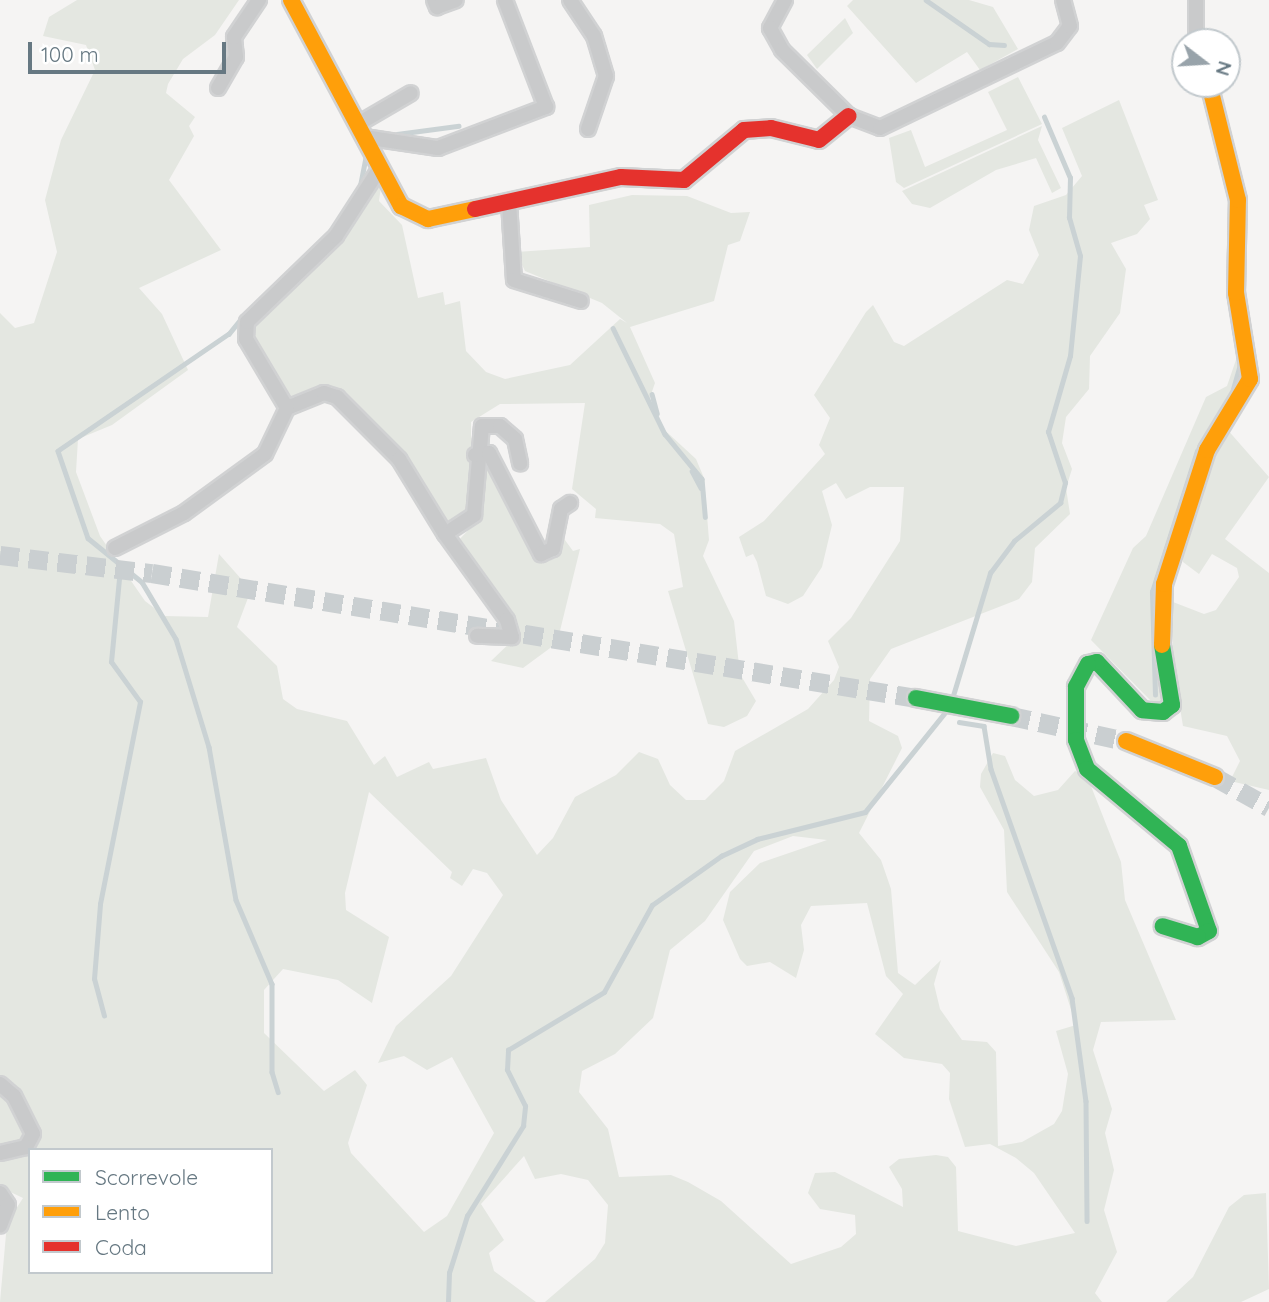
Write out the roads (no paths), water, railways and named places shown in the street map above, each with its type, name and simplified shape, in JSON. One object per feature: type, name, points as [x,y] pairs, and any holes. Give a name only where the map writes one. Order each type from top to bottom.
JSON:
[{"type":"street","points":[[218,88],[235,63],[234,37],[259,0]]},
{"type":"street","points":[[290,0],[401,206],[415,216],[428,219],[621,177],[684,180],[744,131],[771,128],[819,140],[849,117]]},
{"type":"street","points":[[434,0],[437,7],[456,0]]},
{"type":"street","points":[[361,131],[438,148],[546,107],[505,0]]},
{"type":"street","points":[[785,0],[773,15],[772,37],[849,117],[872,126],[894,125],[1058,43],[1070,26],[1062,0]]},
{"type":"street","points":[[1196,0],[1196,28]]},
{"type":"street","points":[[572,1],[594,36],[606,76],[588,129]]},
{"type":"street","points":[[361,131],[411,93]]},
{"type":"street","points":[[1163,926],[1198,937],[1209,931],[1179,846],[1087,769],[1076,740],[1076,687],[1088,664],[1097,662],[1142,709],[1163,712],[1172,705],[1162,659],[1164,584],[1207,450],[1250,379],[1236,293],[1238,201],[1212,98]]},
{"type":"street","points":[[287,408],[246,339],[247,322],[336,236],[380,169]]},
{"type":"street","points":[[509,203],[514,280],[581,301]]},
{"type":"street","points":[[115,548],[254,467],[287,408],[324,393],[337,397],[399,459],[445,534],[508,620],[512,637],[477,636]]},
{"type":"street","points":[[445,534],[474,515],[475,455],[479,430],[495,424],[515,439],[520,463]]},
{"type":"street","points":[[475,455],[489,453],[541,554],[551,551],[561,509],[570,502]]},
{"type":"street","points":[[916,698],[1011,716]]},
{"type":"street","points":[[1126,741],[1215,777]]},
{"type":"street","points":[[0,1084],[14,1096],[33,1134],[26,1147],[0,1153]]},
{"type":"street","points":[[0,1193],[8,1205],[0,1226]]},
{"type":"waterway","points":[[926,0],[989,44],[1004,45]]},
{"type":"waterway","points":[[952,699],[990,573],[1014,541],[1060,503],[1065,483],[1048,432],[1070,356],[1080,256],[1069,218],[1070,178],[1044,117]]},
{"type":"waterway","points":[[397,134],[458,126]]},
{"type":"waterway","points":[[359,191],[365,159]]},
{"type":"waterway","points":[[243,317],[229,334],[58,451],[88,538],[142,582],[176,639],[209,747],[236,900],[272,984],[272,1072],[278,1092]]},
{"type":"waterway","points":[[613,328],[665,434],[702,479],[705,517]]},
{"type":"waterway","points":[[1233,389],[1240,365]]},
{"type":"waterway","points":[[652,394],[657,413]]},
{"type":"waterway","points":[[1155,695],[1152,592],[1197,451]]},
{"type":"waterway","points":[[692,471],[701,488]]},
{"type":"waterway","points":[[104,1016],[94,979],[100,904],[140,702],[111,662],[120,568]]},
{"type":"waterway","points":[[448,1302],[449,1273],[467,1216],[523,1126],[525,1106],[507,1070],[508,1050],[604,992],[652,905],[721,856],[757,839],[865,812],[947,710]]},
{"type":"waterway","points":[[959,722],[984,726],[991,769],[1072,998],[1086,1101],[1087,1221]]},
{"type":"tunnel","points":[[0,555],[152,573],[916,698]]},
{"type":"tunnel","points":[[1011,716],[1126,741]]},
{"type":"tunnel","points":[[1215,777],[1269,807]]}]
